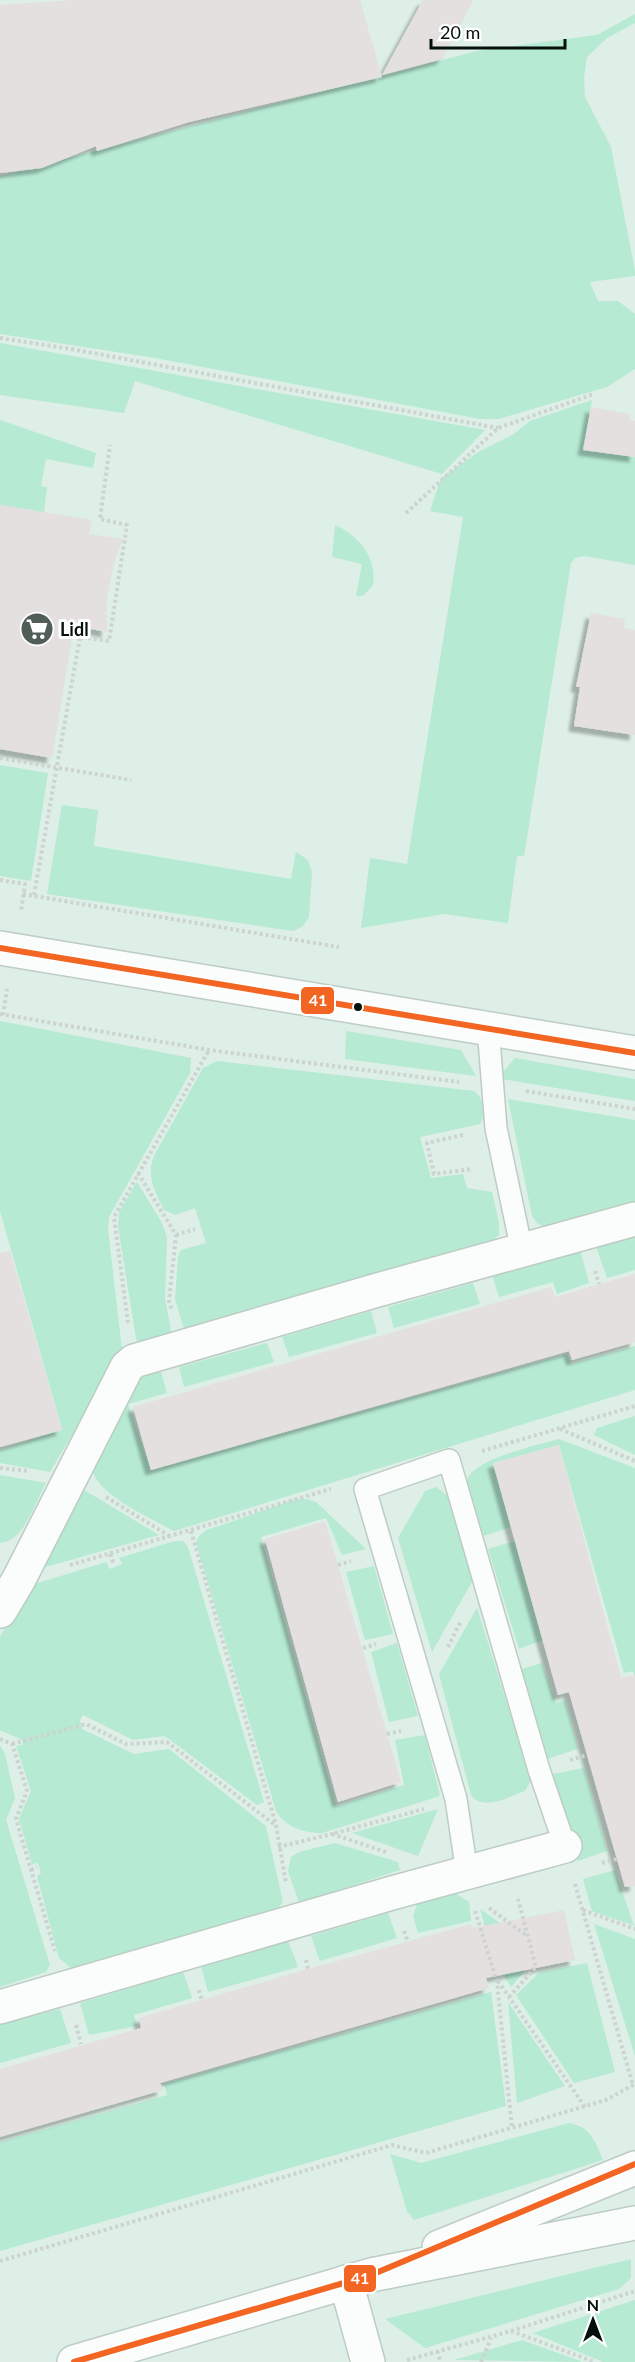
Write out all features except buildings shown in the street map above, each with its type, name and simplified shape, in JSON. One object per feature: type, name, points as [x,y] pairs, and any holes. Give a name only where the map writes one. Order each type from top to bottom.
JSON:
[{"type":"street","points":[[0,948],[635,1053]]},
{"type":"street","points":[[0,1611],[19,1579],[127,1367],[134,1361],[374,1291],[635,1219]]},
{"type":"street","points":[[0,2007],[294,1923],[467,1880],[508,1862],[565,1846]]},
{"type":"street","points":[[359,2279],[632,2167]]},
{"type":"street","points":[[74,2362],[359,2279],[635,2223]]},
{"type":"street","points":[[359,2279],[368,2362]]},
{"type":"lane","points":[[488,1028],[496,1128],[522,1251]]},
{"type":"lane","points":[[467,1880],[456,1799],[426,1689],[364,1489],[449,1460],[539,1770],[565,1846]]},
{"type":"path","points":[[0,338],[71,349],[498,428]]},
{"type":"path","points":[[405,513],[498,428],[594,394]]},
{"type":"path","points":[[34,895],[80,637],[109,642],[127,525],[100,519],[110,445]]},
{"type":"path","points":[[0,758],[131,780]]},
{"type":"path","points":[[24,894],[339,947]]},
{"type":"path","points":[[0,1014],[209,1050],[492,1086],[635,1109]]},
{"type":"path","points":[[134,1361],[114,1217],[209,1050]]},
{"type":"path","points":[[496,1128],[427,1143],[435,1174],[502,1164]]},
{"type":"path","points":[[138,1173],[176,1235],[169,1301],[182,1348]]},
{"type":"path","points":[[176,1235],[195,1229]]},
{"type":"path","points":[[449,1460],[635,1406]]},
{"type":"path","points":[[560,1429],[635,1461]]},
{"type":"path","points":[[19,1579],[191,1531],[323,1490],[364,1489]]},
{"type":"path","points":[[191,1531],[276,1825],[278,1847],[294,1923]]},
{"type":"path","points":[[110,1554],[114,1565]]},
{"type":"path","points":[[426,1689],[484,1575]]},
{"type":"path","points":[[0,1739],[12,1744],[86,1724],[126,1744],[167,1742],[276,1825]]},
{"type":"path","points":[[12,1744],[27,1791],[16,1819],[81,2044]]},
{"type":"path","points":[[278,1847],[456,1799]]},
{"type":"path","points":[[332,1834],[389,1853]]},
{"type":"path","points":[[0,2261],[392,2145],[426,2153],[585,2107],[606,2100],[634,2084],[565,1846]]},
{"type":"path","points":[[508,1862],[536,1967],[509,1997]]},
{"type":"path","points":[[31,1870],[37,1868]]},
{"type":"path","points":[[467,1880],[527,1935]]},
{"type":"path","points":[[467,1880],[496,1978],[512,2128]]},
{"type":"path","points":[[583,1910],[635,1929]]},
{"type":"path","points":[[496,1978],[585,2107]]},
{"type":"path","points":[[401,2362],[511,2331],[635,2291]]},
{"type":"path","points":[[511,2331],[595,2362]]},
{"type":"path","points":[[481,2362],[491,2337]]},
{"type":"path","points":[[437,2351],[441,2362]]},
{"type":"green space","points":[[635,14],[635,23],[607,38],[587,57],[584,77],[585,97],[611,147],[635,271],[635,276],[590,282],[598,301],[618,301],[635,314],[635,369],[607,387],[499,419],[480,419],[155,358],[0,334],[0,176],[477,51],[597,35]]},
{"type":"green space","points":[[0,343],[485,430],[442,474],[135,381],[124,413],[0,395]]},
{"type":"green space","points":[[592,400],[584,450],[635,457],[635,565],[585,556],[575,558],[571,563],[524,856],[517,856],[508,923],[444,914],[361,928],[370,858],[407,864],[463,517],[430,511],[441,478],[480,451],[514,434],[530,421]]},
{"type":"green space","points":[[0,420],[96,453],[93,468],[46,459],[41,486],[47,487],[44,512],[0,505]]},
{"type":"green space","points":[[335,525],[358,541],[369,556],[373,585],[363,596],[356,596],[362,564],[332,557]]},
{"type":"green space","points":[[0,765],[48,773],[31,881],[0,876]]},
{"type":"green space","points":[[62,805],[98,810],[94,846],[291,879],[296,852],[308,860],[312,872],[309,917],[303,926],[293,931],[47,894]]},
{"type":"green space","points":[[0,1021],[191,1058],[190,1073],[109,1217],[108,1229],[122,1350],[50,1472],[0,1463],[0,1450],[62,1429],[0,1211]]},
{"type":"green space","points":[[346,1031],[461,1050],[476,1076],[345,1059]]},
{"type":"green space","points":[[515,1058],[635,1079],[635,1101],[502,1079],[502,1073]]},
{"type":"green space","points":[[217,1061],[474,1091],[483,1106],[480,1124],[420,1137],[431,1178],[463,1174],[467,1188],[492,1192],[499,1223],[499,1235],[490,1243],[184,1329],[175,1299],[178,1256],[181,1250],[206,1243],[195,1208],[175,1215],[164,1210],[152,1183],[151,1169],[155,1154],[203,1068]]},
{"type":"green space","points":[[508,1099],[635,1120],[635,1204],[545,1227],[537,1223],[532,1216]]},
{"type":"green space","points":[[137,1182],[162,1223],[167,1237],[165,1299],[171,1330],[170,1335],[139,1343],[136,1339],[118,1226],[119,1212]]},
{"type":"green space","points":[[635,1235],[635,1270],[607,1278],[596,1246]]},
{"type":"green space","points":[[580,1250],[589,1283],[557,1294],[553,1282],[499,1297],[493,1277]]},
{"type":"green space","points":[[473,1283],[480,1304],[394,1328],[388,1307]]},
{"type":"green space","points":[[371,1311],[377,1333],[289,1357],[282,1337]]},
{"type":"green space","points":[[267,1343],[274,1362],[184,1387],[179,1367]]},
{"type":"green space","points":[[635,1346],[635,1390],[174,1531],[114,1497],[96,1479],[92,1469],[136,1377],[161,1372],[167,1393],[128,1404],[151,1470],[567,1354],[571,1364]]},
{"type":"green space","points":[[635,1416],[635,1455],[594,1435],[597,1428]]},
{"type":"green space","points":[[559,1439],[635,1468],[635,1678],[633,1671],[624,1673],[559,1445],[493,1463],[511,1527],[484,1536],[467,1481],[471,1473],[480,1466],[507,1454]]},
{"type":"green space","points":[[0,1475],[46,1483],[22,1529],[8,1541],[0,1543]]},
{"type":"green space","points":[[79,1487],[159,1535],[35,1570]]},
{"type":"green space","points":[[436,1487],[448,1496],[473,1580],[432,1652],[398,1538],[425,1491]]},
{"type":"green space","points":[[296,1499],[316,1502],[366,1549],[342,1555],[326,1518],[261,1537],[336,1806],[404,1785],[395,1740],[425,1735],[440,1796],[322,1833],[296,1828],[280,1817],[276,1811],[196,1543],[199,1536],[207,1530]]},
{"type":"green space","points":[[175,1541],[183,1541],[188,1547],[264,1802],[257,1805],[165,1736],[133,1740],[83,1715],[80,1720],[82,1729],[134,1754],[169,1749],[266,1826],[283,1902],[275,1912],[71,1968],[59,1958],[37,1876],[41,1873],[38,1863],[32,1864],[19,1819],[31,1791],[16,1746],[23,1745],[22,1740],[0,1730],[0,1637],[28,1586],[106,1562],[110,1569],[122,1564],[119,1558]]},
{"type":"green space","points":[[515,1541],[543,1640],[519,1649],[488,1549]]},
{"type":"green space","points":[[374,1566],[393,1634],[365,1640],[346,1572]]},
{"type":"green space","points":[[477,1608],[531,1780],[525,1791],[489,1803],[476,1800],[471,1795],[439,1674]]},
{"type":"green space","points":[[397,1643],[418,1716],[389,1722],[371,1652]]},
{"type":"green space","points":[[542,1663],[556,1703],[565,1700],[578,1749],[547,1759],[521,1669]]},
{"type":"green space","points":[[0,1745],[5,1754],[15,1798],[6,1820],[50,1965],[46,1972],[0,1987]]},
{"type":"green space","points":[[584,1768],[607,1851],[578,1861],[553,1774]]},
{"type":"green space","points":[[438,1809],[418,1856],[352,1833]]},
{"type":"green space","points":[[335,1843],[398,1862],[400,1870],[299,1903],[288,1871],[291,1857],[299,1852]]},
{"type":"green space","points":[[615,1870],[635,1926],[592,1911],[583,1879]]},
{"type":"green space","points":[[440,1890],[455,1893],[469,1902],[471,1921],[418,1933],[413,1916],[418,1901]]},
{"type":"green space","points":[[480,1909],[523,1939],[529,1966],[511,1987],[495,1963]]},
{"type":"green space","points":[[388,1913],[397,1938],[320,1961],[311,1936]]},
{"type":"green space","points":[[594,1924],[635,1939],[635,2056]]},
{"type":"green space","points":[[288,1941],[298,1967],[208,1992],[201,1966]]},
{"type":"green space","points":[[587,1963],[615,2072],[574,2083],[516,1995],[540,1972]]},
{"type":"green space","points":[[183,1972],[192,1998],[134,2015],[137,2026],[89,2035],[80,2003]]},
{"type":"green space","points":[[491,1992],[506,2106],[0,2251],[0,2142],[167,2095],[164,2084]]},
{"type":"green space","points":[[508,2002],[565,2086],[517,2103]]},
{"type":"green space","points":[[60,2009],[71,2043],[0,2063],[0,2024]]},
{"type":"green space","points":[[569,2123],[587,2131],[595,2141],[603,2160],[414,2220],[407,2211],[390,2154],[421,2163]]},
{"type":"green space","points":[[631,2259],[631,2278],[619,2289],[425,2348],[385,2319]]},
{"type":"green space","points":[[635,2300],[635,2362],[603,2362],[533,2333]]},
{"type":"green space","points":[[522,2340],[583,2362],[454,2360]]},
{"type":"transit line","name":"41","points":[[0,948],[635,1053]]},
{"type":"transit line","name":"41","points":[[74,2362],[371,2275],[635,2164]]},
{"type":"place","name":"Lidl","points":[[37,629]]}]
